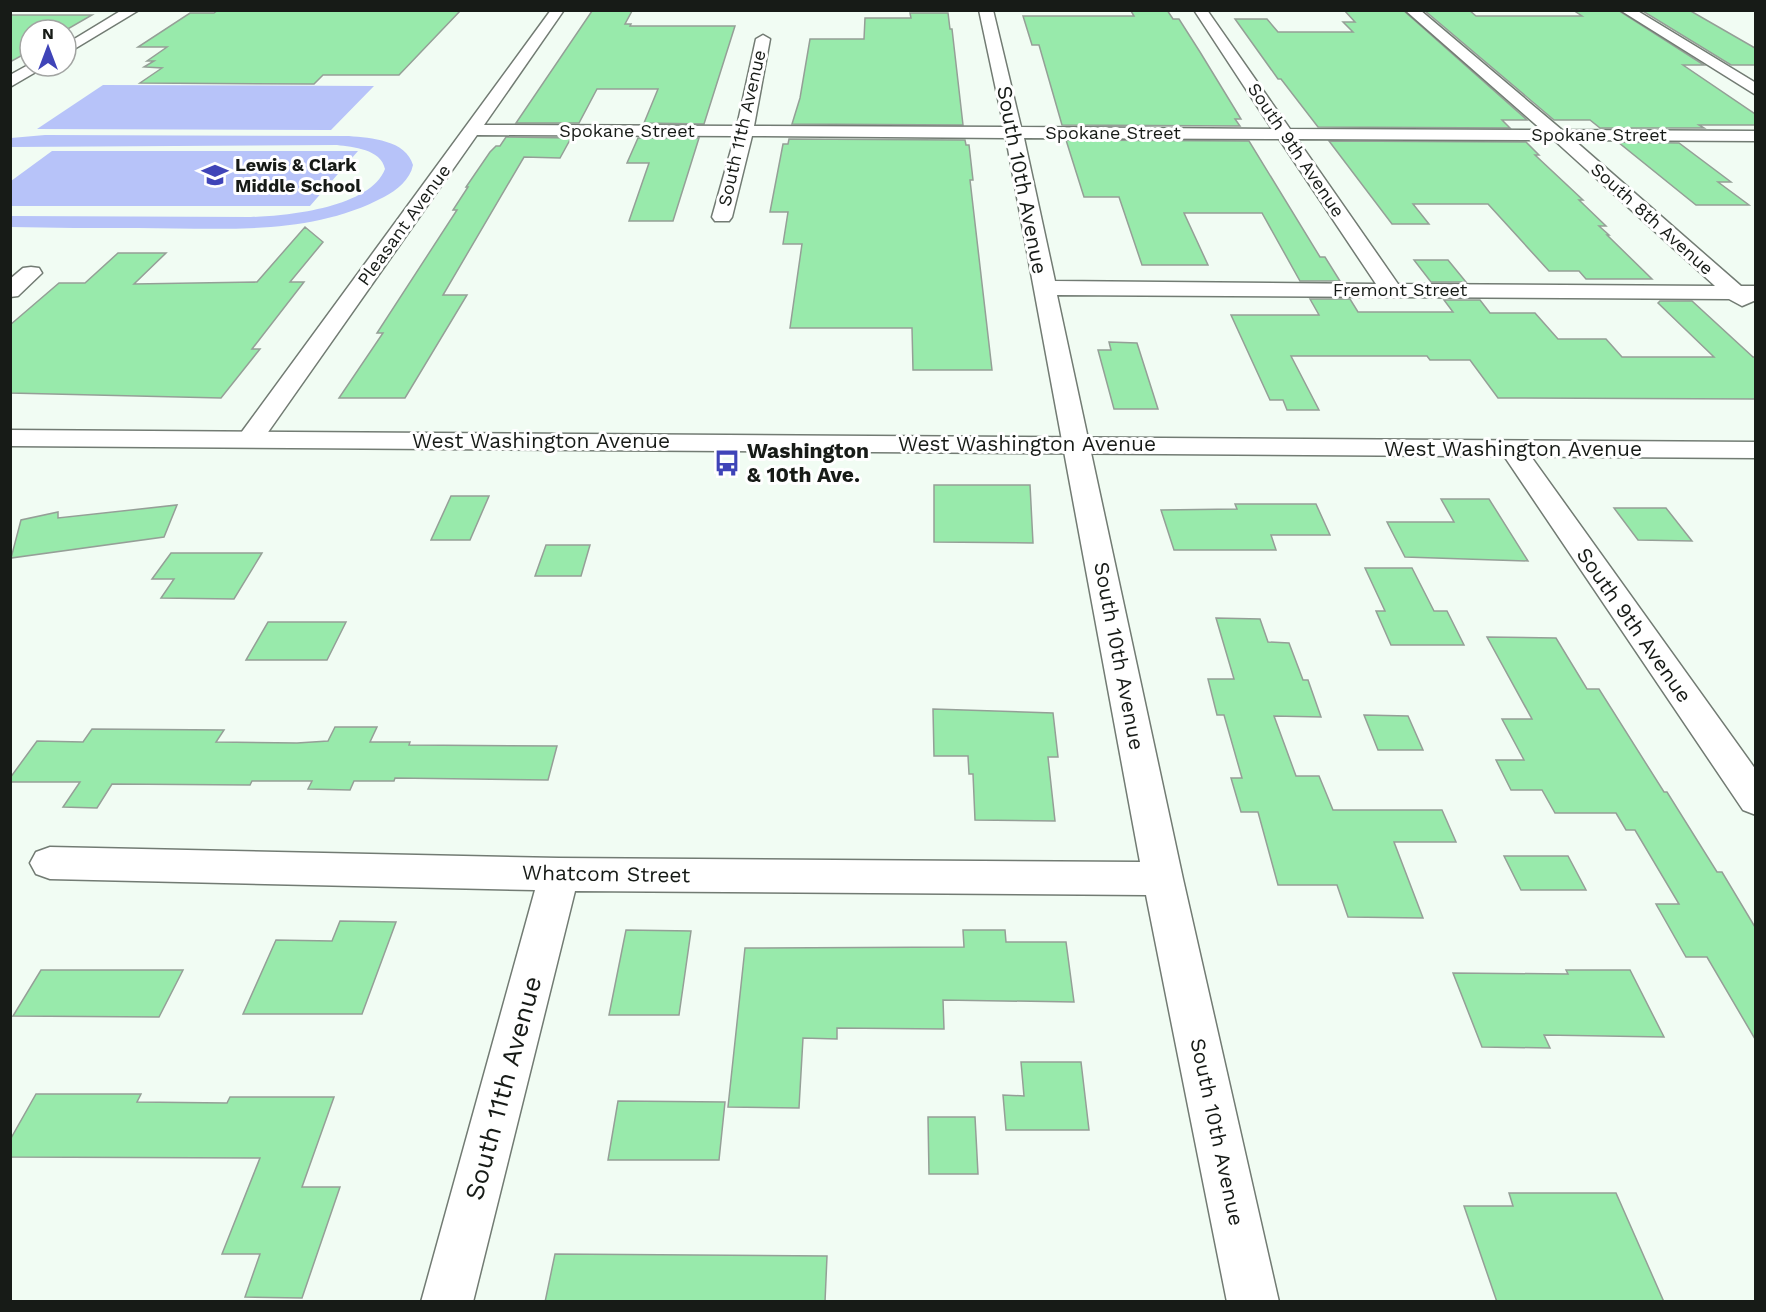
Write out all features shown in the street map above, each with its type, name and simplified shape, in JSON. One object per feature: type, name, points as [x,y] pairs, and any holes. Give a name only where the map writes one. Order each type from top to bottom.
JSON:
[{"type":"street","points":[[78,43],[133,10]]},
{"type":"street","name":"Pleasant Avenue","points":[[250,439],[558,10]]},
{"type":"street","name":"South 10th Avenue","points":[[986,10],[1014,133],[1163,879],[1253,1302]]},
{"type":"street","name":"South 9th Avenue","points":[[1200,10],[1391,290]]},
{"type":"street","name":"South 8th Avenue","points":[[1411,10],[1745,293],[1755,310]]},
{"type":"street","points":[[1626,10],[1755,90]]},
{"type":"street","name":"South 11th Avenue","points":[[722,216],[744,131],[763,39]]},
{"type":"street","name":"Spokane Street","points":[[471,130],[1755,136]]},
{"type":"street","points":[[10,291],[31,273]]},
{"type":"street","name":"Fremont Street","points":[[1044,288],[1745,293]]},
{"type":"street","name":"West Washington Avenue","points":[[10,438],[1755,450]]},
{"type":"street","name":"South 9th Avenue","points":[[1513,450],[1755,800]]},
{"type":"street","name":"Whatcom Street","points":[[50,863],[559,874],[1163,879]]},
{"type":"street","name":"South 11th Avenue","points":[[447,1302],[559,874]]},
{"type":"shaded area","points":[[103,85],[374,86],[331,130],[37,129]]},
{"type":"shaded area","points":[[45,135],[349,136],[377,139],[395,145],[403,150],[413,165],[402,184],[384,197],[355,210],[325,219],[295,224],[232,229],[11,227],[11,216],[251,217],[305,212],[345,201],[363,193],[376,182],[385,169],[378,157],[366,150],[337,145],[11,147],[11,138]]},
{"type":"shaded area","points":[[52,151],[358,151],[310,206],[11,206],[11,181]]},
{"type":"building","points":[[218,10],[461,10],[399,75],[323,75],[314,84],[140,83],[162,68],[144,67],[154,61],[147,61],[167,47],[138,47],[190,13],[214,13]]},
{"type":"building","points":[[1167,10],[1173,19],[1179,19],[1200,52],[1241,119],[1235,119],[1240,126],[1062,125],[1039,45],[1032,45],[1023,16],[1134,16],[1131,11]]},
{"type":"building","points":[[1344,10],[1403,10],[1527,120],[1502,120],[1510,128],[1318,127],[1281,79],[1278,79],[1235,19],[1267,19],[1278,32],[1353,32],[1343,22],[1355,22]]},
{"type":"building","points":[[1424,10],[1469,10],[1476,16],[1582,16],[1573,10],[1618,10],[1704,65],[1683,65],[1755,114],[1755,125],[1699,125],[1704,128],[1600,128],[1590,120],[1554,120]]},
{"type":"building","points":[[1641,10],[1689,10],[1755,48],[1755,65],[1731,65]]},
{"type":"building","points":[[592,11],[632,11],[625,24],[631,24],[630,26],[735,26],[704,124],[644,123],[658,89],[597,89],[579,123],[516,123]]},
{"type":"building","points":[[910,13],[948,13],[950,29],[952,29],[963,125],[792,124],[800,98],[810,39],[864,39],[865,18],[911,18]]},
{"type":"building","points":[[10,15],[92,15],[78,23],[78,18],[18,18],[18,58],[10,62]]},
{"type":"building","points":[[506,137],[571,138],[560,158],[524,157],[443,295],[467,295],[405,398],[339,398],[383,333],[377,333],[457,210],[453,210],[468,187],[466,187],[490,152],[496,146],[500,146]]},
{"type":"building","points":[[638,138],[699,138],[673,221],[629,221],[649,163],[627,163]]},
{"type":"building","points":[[789,139],[965,140],[966,145],[969,145],[973,180],[970,180],[992,370],[913,370],[912,328],[790,328],[802,244],[783,244],[788,212],[770,212],[783,144],[788,144]]},
{"type":"building","points":[[1066,140],[1249,141],[1320,257],[1325,257],[1340,281],[1300,281],[1262,213],[1184,213],[1208,265],[1142,265],[1119,197],[1084,197]]},
{"type":"building","points":[[1329,141],[1526,142],[1539,155],[1535,155],[1583,200],[1579,200],[1606,226],[1599,226],[1609,235],[1607,235],[1652,279],[1586,279],[1579,271],[1549,271],[1488,204],[1413,204],[1429,224],[1392,224]]},
{"type":"building","points":[[1618,142],[1679,143],[1731,182],[1718,182],[1749,205],[1696,205]]},
{"type":"building","points":[[305,227],[323,242],[290,282],[304,282],[252,349],[260,349],[221,398],[10,393],[10,325],[59,283],[85,283],[118,253],[166,253],[134,284],[257,282]]},
{"type":"building","points":[[1414,260],[1448,260],[1466,282],[1431,282]]},
{"type":"building","points":[[1310,299],[1350,299],[1358,312],[1453,312],[1444,300],[1480,300],[1490,313],[1535,313],[1558,339],[1606,339],[1622,357],[1714,357],[1658,303],[1660,301],[1692,301],[1755,357],[1755,399],[1498,398],[1470,360],[1430,360],[1427,356],[1291,356],[1319,410],[1287,410],[1283,400],[1270,400],[1231,315],[1319,315]]},
{"type":"building","points":[[1109,342],[1137,343],[1158,409],[1114,409],[1098,350],[1111,350]]},
{"type":"building","points":[[934,485],[1030,485],[1033,543],[934,542]]},
{"type":"building","points":[[451,496],[489,496],[470,540],[431,540]]},
{"type":"building","points":[[1441,499],[1489,499],[1528,561],[1405,557],[1387,522],[1454,522]]},
{"type":"building","points":[[1235,504],[1316,504],[1330,535],[1271,535],[1276,550],[1174,550],[1161,510],[1237,509]]},
{"type":"building","points":[[177,505],[164,537],[11,558],[21,520],[58,512],[58,518]]},
{"type":"building","points":[[1614,508],[1666,508],[1692,541],[1638,540]]},
{"type":"building","points":[[546,545],[590,545],[581,576],[535,576]]},
{"type":"building","points":[[171,553],[262,553],[234,599],[161,598],[174,579],[152,579]]},
{"type":"building","points":[[1365,568],[1412,568],[1434,611],[1447,611],[1464,645],[1391,645],[1376,611],[1385,611]]},
{"type":"building","points":[[1216,618],[1260,619],[1268,642],[1289,643],[1303,680],[1308,680],[1321,717],[1274,716],[1296,776],[1319,776],[1333,810],[1442,810],[1456,842],[1394,842],[1423,918],[1348,917],[1337,885],[1278,885],[1258,812],[1241,812],[1231,778],[1242,778],[1224,715],[1217,715],[1208,679],[1234,679]]},
{"type":"building","points":[[268,622],[346,622],[327,660],[246,660]]},
{"type":"building","points":[[1487,637],[1556,638],[1587,689],[1599,689],[1717,872],[1722,872],[1755,927],[1755,1039],[1707,957],[1686,957],[1656,904],[1679,904],[1635,830],[1626,830],[1616,813],[1555,813],[1542,790],[1511,790],[1496,760],[1524,760],[1502,719],[1532,719]]},
{"type":"building","points":[[933,709],[1053,713],[1058,757],[1048,757],[1055,821],[975,820],[973,774],[969,774],[968,756],[934,756]]},
{"type":"building","points":[[1364,715],[1408,716],[1423,750],[1378,750]]},
{"type":"building","points":[[335,727],[377,727],[370,742],[410,742],[409,745],[557,746],[548,780],[395,778],[394,781],[354,781],[350,790],[308,789],[312,781],[252,781],[250,785],[112,784],[97,808],[63,807],[80,782],[10,782],[10,778],[37,741],[83,742],[92,729],[224,730],[216,742],[297,743],[328,741]]},
{"type":"building","points":[[1504,856],[1568,856],[1586,890],[1521,890]]},
{"type":"building","points":[[340,921],[396,922],[362,1014],[243,1014],[276,940],[332,941]]},
{"type":"building","points":[[626,930],[691,931],[679,1015],[609,1015]]},
{"type":"building","points":[[963,930],[1005,930],[1006,942],[1066,942],[1074,1002],[943,1000],[944,1029],[837,1028],[837,1039],[803,1038],[799,1108],[728,1107],[745,948],[964,947]]},
{"type":"building","points":[[41,970],[183,970],[159,1017],[13,1016]]},
{"type":"building","points":[[1566,970],[1630,970],[1664,1037],[1544,1035],[1550,1048],[1482,1047],[1453,973],[1568,974]]},
{"type":"building","points":[[1021,1062],[1081,1062],[1089,1130],[1006,1130],[1003,1095],[1024,1096]]},
{"type":"building","points":[[36,1094],[141,1094],[137,1102],[227,1103],[230,1097],[334,1097],[302,1187],[340,1187],[302,1298],[245,1297],[260,1254],[222,1254],[260,1158],[10,1157],[10,1140]]},
{"type":"building","points":[[618,1101],[725,1102],[719,1160],[608,1160]]},
{"type":"building","points":[[928,1117],[975,1117],[978,1174],[929,1174]]},
{"type":"building","points":[[1509,1193],[1616,1193],[1664,1302],[1497,1302],[1464,1206],[1513,1206]]},
{"type":"building","points":[[555,1254],[827,1256],[825,1302],[545,1302]]},
{"type":"place","name":"Lewis & Clark Middle School","points":[[215,175]]},
{"type":"place","name":"Washington & 10th Ave.","points":[[727,463]]}]
